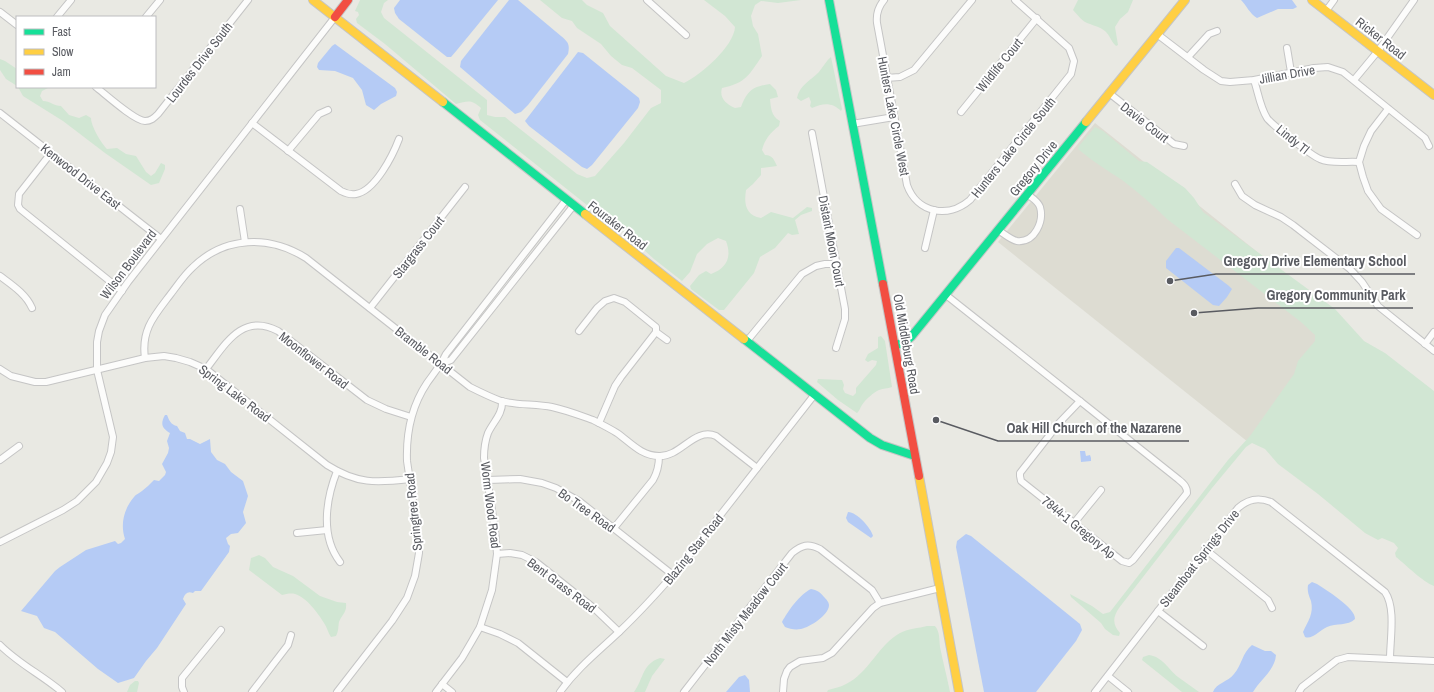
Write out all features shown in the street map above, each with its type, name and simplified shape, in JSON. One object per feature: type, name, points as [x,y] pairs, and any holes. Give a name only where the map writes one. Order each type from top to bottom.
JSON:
[{"type":"main road","name":"Fouraker Road","points":[[313,0],[870,438],[882,445],[915,456]]},
{"type":"main road","name":"Wilson Boulevard","points":[[335,17],[348,0]]},
{"type":"main road","name":"Old Middleburg Road","points":[[829,0],[954,658],[959,692]]},
{"type":"main road","name":"Gregory Drive","points":[[895,345],[904,343],[946,295],[1185,0]]},
{"type":"main road","name":"Ricker Road","points":[[1312,0],[1434,95]]},
{"type":"street","points":[[58,16],[71,0]]},
{"type":"street","points":[[147,16],[160,0]]},
{"type":"street","name":"Lourdes Drive South","points":[[97,88],[137,119],[148,121],[158,114],[248,0]]},
{"type":"street","points":[[647,0],[686,35]]},
{"type":"street","name":"Hunters Lake Circle West","points":[[884,0],[876,14],[877,23],[886,78],[909,190],[919,203],[926,208],[934,210]]},
{"type":"street","points":[[886,78],[900,77],[914,70],[972,0]]},
{"type":"street","points":[[1015,0],[1037,18]]},
{"type":"street","points":[[1326,11],[1334,0]]},
{"type":"street","points":[[1354,80],[1378,51],[1414,0]]},
{"type":"street","points":[[0,12],[16,24]]},
{"type":"street","name":"Wilson Boulevard","points":[[0,542],[73,505],[88,492],[102,473],[109,457],[113,437],[97,370],[96,348],[99,331],[105,315],[161,240],[335,17]]},
{"type":"street","name":"Hunters Lake Circle South","points":[[934,210],[950,211],[958,208],[970,200],[1069,78],[1073,69],[1074,61],[1069,48],[1037,18]]},
{"type":"street","name":"Wildlife Court","points":[[961,112],[1037,18]]},
{"type":"street","points":[[1188,57],[1209,34],[1217,31]]},
{"type":"street","name":"Jillian Drive","points":[[1158,34],[1204,70],[1221,81],[1230,82],[1254,80],[1291,72],[1328,67],[1343,72],[1425,138],[1429,146]]},
{"type":"street","points":[[1288,48],[1291,72]]},
{"type":"street","name":"Lindy Tl","points":[[1254,80],[1261,106],[1267,119],[1309,153],[1320,160],[1359,162]]},
{"type":"street","name":"Davie Court","points":[[1109,93],[1174,144],[1184,146]]},
{"type":"street","points":[[1388,109],[1371,131],[1364,146],[1359,162],[1362,177],[1368,191],[1381,209],[1417,235]]},
{"type":"street","points":[[288,151],[319,114],[328,110]]},
{"type":"street","name":"Kenwood Drive East","points":[[0,113],[161,240]]},
{"type":"street","points":[[852,124],[894,117]]},
{"type":"street","points":[[252,123],[340,191],[347,194],[356,194],[366,190],[382,171],[393,154],[399,139]]},
{"type":"street","name":"Distant Moon Court","points":[[812,133],[845,313],[843,326],[836,348]]},
{"type":"street","points":[[52,153],[19,194],[17,202],[20,209],[122,291]]},
{"type":"street","points":[[1235,184],[1242,196],[1255,205],[1281,216],[1350,269],[1362,282],[1378,306],[1434,351]]},
{"type":"street","name":"Stargrass Court","points":[[370,308],[466,187]]},
{"type":"street","points":[[998,230],[1016,241],[1022,241],[1032,236],[1040,227],[1040,208],[1037,201],[1027,194]]},
{"type":"street","name":"Springtree Road","points":[[337,692],[392,622],[407,598],[417,569],[419,541],[407,461],[407,442],[408,426],[420,394],[441,364],[446,354],[566,200]]},
{"type":"street","name":"Springtree Road","points":[[441,364],[451,360],[574,205]]},
{"type":"street","points":[[240,209],[244,242]]},
{"type":"street","points":[[925,248],[934,210]]},
{"type":"street","name":"Bramble Road","points":[[145,358],[144,340],[152,319],[187,273],[200,261],[222,248],[253,241],[269,243],[282,246],[311,262],[470,387],[502,401],[552,407],[572,412],[599,423],[618,433],[640,451],[659,456]]},
{"type":"street","points":[[747,341],[802,274],[816,266],[837,264]]},
{"type":"street","points":[[0,276],[24,295],[32,308]]},
{"type":"street","name":"7844-1 Gregory Ap","points":[[946,295],[1080,401],[1178,479],[1187,489],[1187,493],[1166,521],[1133,560],[1129,562],[1122,562],[1021,481],[1020,473],[1059,423],[1080,401]]},
{"type":"street","points":[[579,331],[597,308],[605,301],[614,298],[625,302],[656,327],[656,332],[667,340]]},
{"type":"street","name":"Moonflower Road","points":[[206,369],[231,338],[240,330],[254,326],[269,327],[278,331],[367,400],[386,409],[411,417]]},
{"type":"street","points":[[599,423],[620,377],[656,332]]},
{"type":"street","points":[[1424,344],[1434,332]]},
{"type":"street","name":"Spring Lake Road","points":[[0,369],[11,376],[36,382],[46,382],[145,358],[164,356],[176,358],[206,369],[327,465],[337,471],[357,479],[367,481],[384,482],[410,479]]},
{"type":"street","name":"Blazing Star Road","points":[[560,692],[580,668],[646,606],[673,575],[815,394]]},
{"type":"street","name":"Worm Wood Road","points":[[436,692],[462,658],[480,627],[492,590],[497,554],[495,530],[484,458],[485,442],[502,409],[502,401]]},
{"type":"street","points":[[614,528],[653,480],[659,464],[659,456],[674,453],[701,435],[712,434],[716,436],[757,468]]},
{"type":"street","points":[[0,460],[19,446]]},
{"type":"street","points":[[337,471],[329,499],[327,536],[333,553],[340,562]]},
{"type":"street","name":"Bo Tree Road","points":[[488,480],[520,479],[542,483],[556,488],[579,501],[673,575]]},
{"type":"street","points":[[1074,523],[1100,490]]},
{"type":"street","name":"Steamboat Springs Drive","points":[[1095,692],[1238,508],[1243,503],[1257,498],[1271,502],[1385,592],[1389,597],[1391,606],[1390,658]]},
{"type":"street","points":[[297,533],[327,530]]},
{"type":"street","name":"North Misty Meadow Court","points":[[684,692],[792,553],[800,547],[812,545],[820,549],[872,590],[880,603]]},
{"type":"street","points":[[1205,549],[1268,600],[1272,608]]},
{"type":"street","name":"Bent Grass Road","points":[[497,554],[510,553],[522,555],[536,562],[595,609],[619,632]]},
{"type":"street","points":[[783,692],[784,678],[790,667],[800,661],[823,658],[832,653],[880,603],[940,588]]},
{"type":"street","points":[[1158,611],[1203,646]]},
{"type":"street","points":[[480,627],[500,634],[518,643],[567,682]]},
{"type":"street","points":[[183,690],[182,678],[186,671],[221,630]]},
{"type":"street","points":[[252,692],[288,645],[291,635]]},
{"type":"street","points":[[0,645],[11,656],[47,679],[62,692]]},
{"type":"street","points":[[1299,692],[1302,687],[1337,660],[1343,658],[1390,658],[1434,661]]},
{"type":"street","points":[[1108,676],[1128,692]]},
{"type":"street","points":[[442,684],[452,692]]},
{"type":"shaded area","points":[[1095,123],[1343,320],[1248,442],[998,242]]},
{"type":"green space","points":[[360,0],[388,0],[384,3],[381,12],[384,18],[487,100],[487,115],[505,117],[577,174],[587,178],[595,176],[624,143],[651,108],[661,103],[661,90],[632,68],[622,65],[611,56],[601,44],[577,28],[572,21],[562,18],[540,0],[582,0],[587,5],[603,13],[610,26],[666,76],[684,83],[699,74],[716,59],[729,43],[735,27],[725,16],[704,0],[801,0],[778,3],[761,1],[755,5],[751,16],[753,26],[758,34],[762,56],[754,68],[742,81],[722,88],[721,92],[722,98],[729,105],[735,108],[741,107],[751,90],[764,85],[770,84],[776,90],[778,97],[770,99],[773,114],[780,121],[779,126],[768,136],[762,150],[765,155],[773,158],[777,166],[761,168],[761,175],[746,190],[745,199],[749,211],[761,218],[771,212],[793,218],[807,207],[812,208],[812,211],[801,215],[795,220],[799,234],[792,235],[788,233],[775,248],[760,257],[754,273],[724,310],[719,310],[691,289],[690,286],[699,275],[706,271],[711,274],[721,269],[728,257],[728,247],[726,241],[718,238],[707,244],[697,254],[690,272],[682,281],[654,259],[623,231],[602,217],[480,120],[478,115],[481,108],[478,105],[472,102],[456,104],[385,44],[357,23],[356,19],[359,15],[358,12],[355,11]]},
{"type":"green space","points":[[1078,0],[1133,0],[1128,12],[1120,19],[1115,27],[1118,45],[1116,46],[1114,44],[1105,31],[1085,22],[1080,18],[1073,10]]},
{"type":"green space","points":[[831,57],[842,109],[841,111],[834,106],[827,104],[812,108],[810,106],[811,102],[809,97],[801,101],[797,98],[800,90],[819,72]]},
{"type":"green space","points":[[0,59],[16,68],[16,85],[6,79],[0,70]]},
{"type":"green space","points":[[19,88],[48,88],[42,91],[40,96],[43,101],[61,106],[69,115],[79,118],[86,115],[91,118],[97,134],[107,149],[117,148],[126,154],[136,156],[146,172],[151,176],[155,173],[161,163],[165,165],[165,169],[159,183],[151,185],[63,121],[23,96]]},
{"type":"green space","points":[[1095,127],[1103,131],[1139,161],[1147,162],[1185,188],[1203,212],[1335,309],[1364,341],[1385,353],[1434,391],[1434,586],[1420,577],[1396,557],[1395,553],[1398,548],[1394,543],[1382,538],[1378,540],[1365,533],[1318,494],[1278,464],[1265,449],[1252,443],[1246,447],[1212,488],[1119,608],[1114,620],[1120,633],[1119,636],[1113,635],[1105,629],[1101,623],[1071,597],[1070,594],[1103,614],[1110,612],[1228,460],[1250,436],[1294,374],[1298,361],[1315,341],[1315,335],[1301,322],[1167,219],[1122,180],[1078,149]]},
{"type":"green space","points":[[881,336],[885,341],[892,387],[875,392],[865,401],[857,413],[838,400],[817,382],[818,379],[842,380],[845,393],[853,396],[856,393],[856,388],[876,365],[877,361],[872,360],[868,362],[865,360],[868,354],[878,348],[878,337]]},
{"type":"green space","points":[[259,555],[265,558],[273,567],[293,576],[320,596],[337,602],[346,603],[346,609],[339,622],[336,636],[331,637],[318,615],[303,598],[293,594],[282,595],[249,570],[251,558]]},
{"type":"green space","points":[[927,626],[935,626],[938,631],[950,692],[827,692],[828,690],[842,686],[854,679],[892,638],[900,633]]},
{"type":"green space","points":[[1149,655],[1158,658],[1178,677],[1199,692],[1182,692],[1142,660],[1143,657]]},
{"type":"green space","points":[[660,658],[665,659],[652,676],[645,692],[634,692],[646,668]]},
{"type":"green space","points":[[135,681],[138,681],[139,683],[137,692],[127,692],[130,685]]},
{"type":"water","points":[[400,0],[498,0],[451,57],[447,57],[399,19],[394,8]]},
{"type":"water","points":[[509,0],[518,0],[563,38],[567,42],[569,48],[568,54],[528,105],[521,112],[515,114],[460,67],[461,61]]},
{"type":"water","points":[[1241,0],[1292,0],[1297,7],[1293,9],[1278,9],[1257,18]]},
{"type":"water","points":[[335,44],[395,88],[397,92],[396,96],[381,104],[374,110],[366,105],[362,90],[353,78],[335,71],[319,70],[317,67],[318,63]]},
{"type":"water","points":[[578,52],[583,53],[639,98],[640,102],[638,108],[592,165],[587,169],[582,167],[529,126],[525,121]]},
{"type":"water","points":[[1176,248],[1179,248],[1232,289],[1219,306],[1213,305],[1166,268],[1166,261]]},
{"type":"water","points":[[165,415],[167,415],[173,425],[177,426],[180,431],[185,433],[187,439],[200,444],[210,439],[211,452],[217,460],[225,464],[231,472],[243,481],[248,496],[243,512],[246,523],[238,533],[231,534],[226,538],[230,546],[229,552],[201,591],[195,591],[193,593],[188,592],[185,595],[183,599],[186,604],[157,648],[134,678],[118,683],[98,669],[55,632],[44,628],[37,616],[21,611],[60,567],[86,550],[115,541],[118,544],[125,539],[123,522],[125,512],[131,502],[135,496],[144,490],[154,480],[159,481],[166,472],[162,464],[168,453],[169,448],[167,441],[170,433],[165,429],[162,423]]},
{"type":"water","points":[[1080,451],[1085,451],[1086,456],[1090,455],[1091,461],[1081,462]]},
{"type":"water","points":[[848,512],[859,517],[867,525],[873,536],[871,538],[848,522],[846,518]]},
{"type":"water","points":[[966,534],[971,536],[1080,624],[1082,630],[1076,641],[1036,692],[984,692],[956,547],[957,541]]},
{"type":"water","points":[[1312,582],[1327,590],[1346,605],[1351,610],[1355,619],[1349,623],[1327,627],[1308,638],[1305,637],[1303,632],[1312,610],[1308,585]]},
{"type":"water","points":[[811,589],[820,593],[828,602],[829,605],[826,613],[805,628],[791,629],[785,627],[782,622],[788,613],[795,603]]},
{"type":"water","points":[[1252,645],[1265,651],[1271,651],[1276,655],[1270,670],[1253,692],[1213,692],[1234,674],[1246,652]]},
{"type":"water","points":[[745,675],[749,680],[750,692],[726,692],[739,677]]},
{"type":"traffic: fast","points":[[829,0],[883,284]]},
{"type":"traffic: fast","points":[[443,102],[585,214]]},
{"type":"traffic: fast","points":[[895,345],[904,343],[911,337],[1086,122]]},
{"type":"traffic: fast","points":[[744,339],[870,438],[882,445],[915,456]]},
{"type":"traffic: slow","points":[[313,0],[443,102]]},
{"type":"traffic: slow","points":[[1086,122],[1185,0]]},
{"type":"traffic: slow","points":[[1312,0],[1434,95]]},
{"type":"traffic: slow","points":[[585,214],[744,339]]},
{"type":"traffic: slow","points":[[919,476],[959,692]]},
{"type":"traffic: jam","points":[[335,17],[348,0]]},
{"type":"traffic: jam","points":[[883,284],[919,476]]},
{"type":"place","name":"Gregory Drive Elementary School","points":[[1170,281]]},
{"type":"place","name":"Gregory Community Park","points":[[1194,313]]},
{"type":"place","name":"Oak Hill Church of the Nazarene","points":[[936,420]]}]
